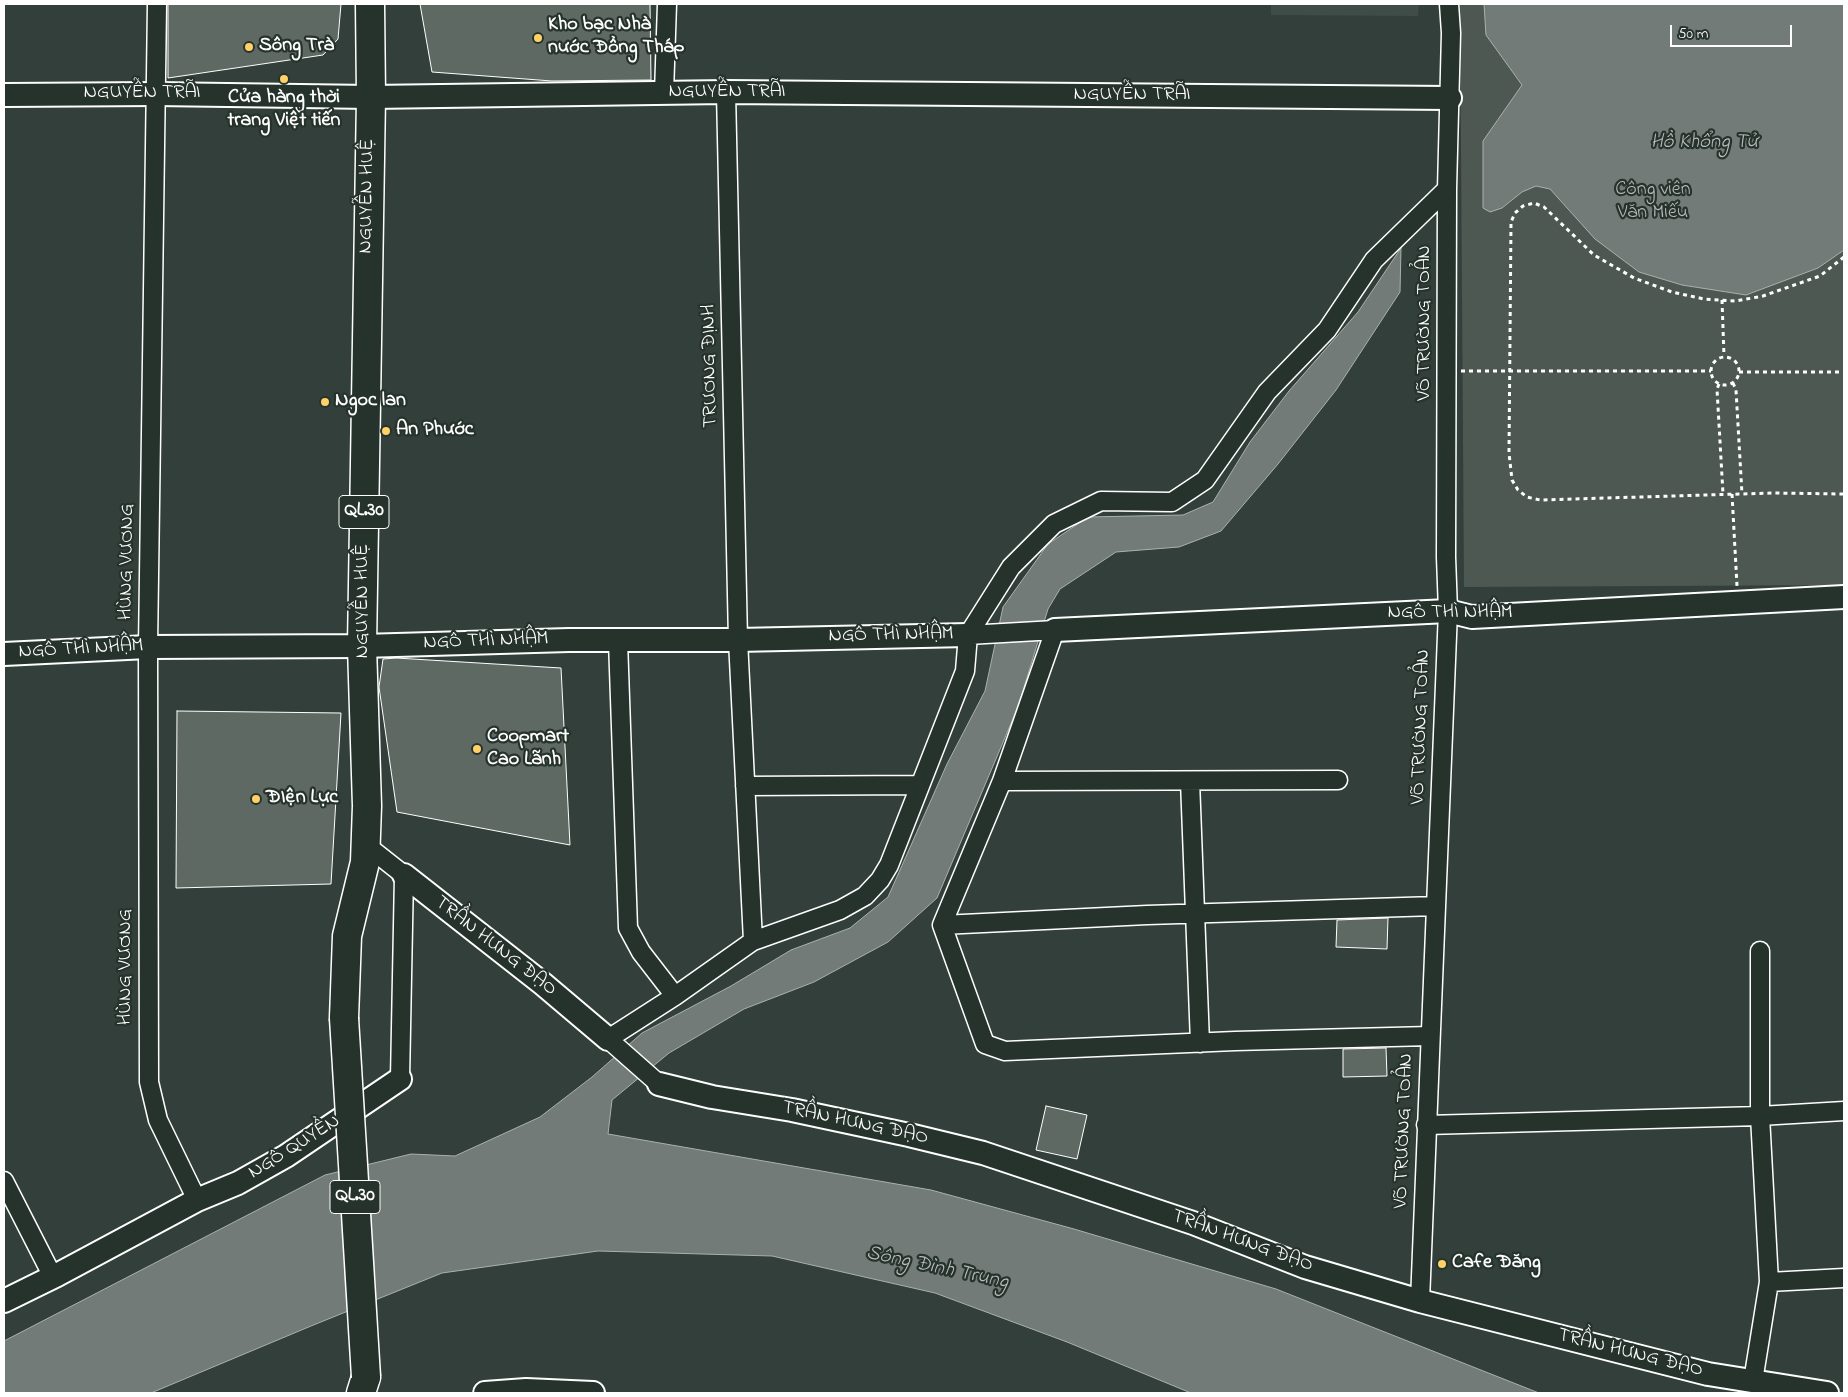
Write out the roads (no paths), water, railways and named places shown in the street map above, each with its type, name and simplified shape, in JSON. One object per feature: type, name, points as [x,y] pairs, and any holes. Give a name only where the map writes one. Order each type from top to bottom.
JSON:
[{"type":"highway","name":"NGUYỄN HUỆ","points":[[366,1388],[344,1018],[347,936],[365,862],[366,845],[367,787],[362,646],[371,97],[370,4]]},
{"type":"street","name":"HÙNG VƯƠNG","points":[[157,4],[148,647],[149,1082],[158,1120],[197,1200]]},
{"type":"street","points":[[664,92],[667,4]]},
{"type":"street","name":"VÕ TRƯỜNG TOẢN","points":[[1420,1301],[1448,611],[1446,557],[1447,189],[1450,98],[1450,4]]},
{"type":"street","name":"NGUYỄN TRÃI","points":[[4,95],[156,94],[371,97],[726,92],[1450,98]]},
{"type":"street","name":"TRƯƠNG ĐỊNH","points":[[726,92],[738,640],[753,941]]},
{"type":"street","points":[[659,1084],[608,1039],[675,996],[753,941],[840,910],[865,896],[880,880],[889,865],[965,671],[968,635],[1011,567],[1054,524],[1101,501],[1172,502],[1205,480],[1268,392],[1328,330],[1374,260],[1447,189]]},
{"type":"street","name":"NGÔ THÌ NHẬM","points":[[1055,630],[1448,611],[1472,617],[1844,597]]},
{"type":"street","points":[[968,635],[1055,630],[1002,782],[942,925],[985,1044],[1005,1051],[1430,1036]]},
{"type":"street","name":"NGÔ THÌ NHẬM","points":[[4,654],[148,647],[362,646],[569,640],[738,640],[968,635]]},
{"type":"street","points":[[618,640],[628,928],[641,952],[675,996]]},
{"type":"street","points":[[1002,782],[1338,780]]},
{"type":"street","points":[[1190,781],[1200,1043]]},
{"type":"street","points":[[745,786],[920,785]]},
{"type":"street","points":[[366,845],[404,875]]},
{"type":"street","name":"NGÔ QUYỀN","points":[[4,1300],[53,1277],[197,1200],[238,1183],[286,1156],[400,1079],[404,875]]},
{"type":"street","name":"TRẦN HƯNG ĐẠO","points":[[404,875],[543,984],[608,1039]]},
{"type":"street","points":[[942,925],[1436,906]]},
{"type":"street","points":[[1752,1380],[1769,1282],[1760,1116],[1760,951]]},
{"type":"street","name":"TRẦN HƯNG ĐẠO","points":[[659,1084],[712,1097],[792,1110],[983,1153],[1193,1223],[1305,1267],[1420,1301],[1708,1374],[1826,1393]]},
{"type":"street","points":[[1426,1125],[1760,1116],[1844,1111]]},
{"type":"street","points":[[4,1181],[53,1277]]},
{"type":"street","points":[[1769,1282],[1844,1278]]},
{"type":"street","points":[[485,1393],[526,1390],[593,1393]]},
{"type":"water","name":"Hồ Khổng Tử","points":[[1484,4],[1844,4],[1844,250],[1818,268],[1746,295],[1682,285],[1639,272],[1595,239],[1550,189],[1536,186],[1522,192],[1502,208],[1490,212],[1483,208],[1483,141],[1522,85],[1486,35]]},
{"type":"water","name":"Sông Đình Trung","points":[[1401,248],[1400,292],[1336,390],[1278,464],[1221,531],[1179,547],[1116,552],[1060,589],[1048,609],[1018,707],[937,898],[888,942],[814,982],[744,1009],[669,1053],[612,1100],[608,1134],[931,1190],[1074,1229],[1276,1289],[1539,1393],[1191,1393],[1067,1342],[935,1293],[772,1256],[598,1251],[442,1273],[151,1393],[4,1393],[4,1341],[325,1175],[411,1154],[455,1156],[540,1117],[592,1077],[642,1033],[731,986],[791,950],[850,928],[888,897],[947,764],[985,691],[1003,607],[1048,544],[1088,517],[1183,515],[1213,502],[1250,442],[1289,391],[1358,312]]},
{"type":"place","name":"Kho bạc Nhà nước Đồng Tháp","points":[[538,38]]},
{"type":"place","name":"Sông Trà","points":[[249,47]]},
{"type":"place","name":"Cửa hàng thời trang Việt tiến","points":[[284,79]]},
{"type":"place","name":"Ngoc lan","points":[[325,402]]},
{"type":"place","name":"An Phước","points":[[386,431]]},
{"type":"place","name":"Coopmart Cao Lãnh","points":[[477,749]]},
{"type":"place","name":"ĐIện Lực","points":[[256,799]]},
{"type":"place","name":"Cafe Đăng","points":[[1442,1264]]},
{"type":"park label","name":"Công viên Văn Miếu","points":[[1653,202]]}]
